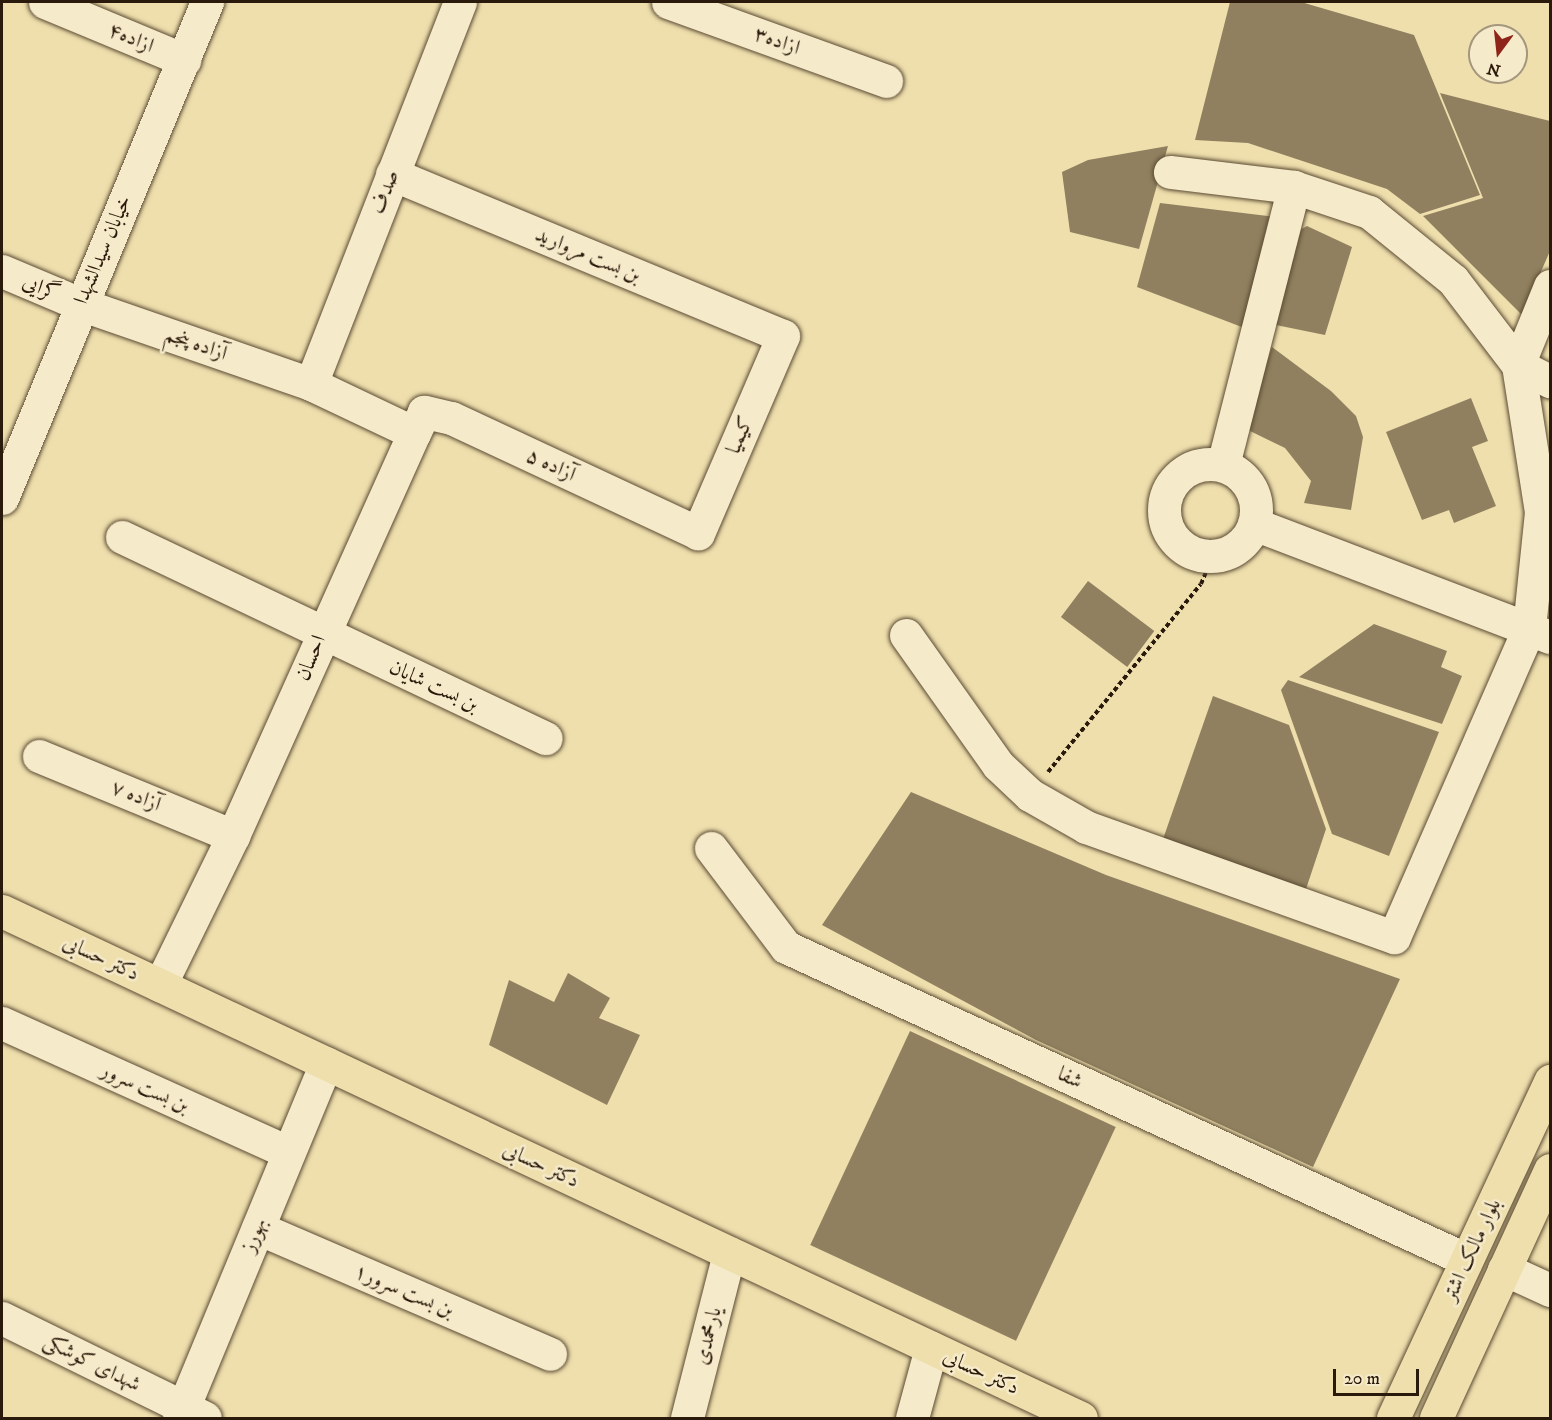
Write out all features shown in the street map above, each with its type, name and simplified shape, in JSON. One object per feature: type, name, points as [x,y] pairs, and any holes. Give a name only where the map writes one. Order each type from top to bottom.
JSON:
[{"type":"main road","name":"دکتر حسابی","points":[[2,911],[1080,1419]]},
{"type":"main road","name":"بلوار مالک اشتر","points":[[1392,1415],[1428,1346],[1551,1081]]},
{"type":"main road","name":"بلوار مالک اشتر","points":[[1436,1418],[1551,1170]]},
{"type":"main road","points":[[1428,1346],[1426,1359],[1437,1371],[1447,1372],[1461,1362]]},
{"type":"street","name":"ازاده۴","points":[[45,2],[184,60]]},
{"type":"street","name":"خیابان سیدالشهدا","points":[[5,478],[207,2]]},
{"type":"street","name":"صدف","points":[[311,384],[460,2]]},
{"type":"street","name":"ازاده۳","points":[[668,2],[886,81]]},
{"type":"street","points":[[1170,172],[1294,187],[1370,212],[1453,280],[1518,365],[1551,381]]},
{"type":"street","name":"بن بست مروارید","points":[[392,174],[783,336]]},
{"type":"street","points":[[1223,465],[1294,187]]},
{"type":"street","name":"گرایی","points":[[2,271],[80,304]]},
{"type":"street","points":[[906,635],[998,765],[1030,795],[1086,828],[1394,937],[1540,633],[1541,512],[1518,365],[1551,286]]},
{"type":"street","name":"آزاده پنجم","points":[[80,304],[311,384]]},
{"type":"street","name":"کیمیا","points":[[698,533],[783,336]]},
{"type":"street","points":[[311,384],[414,433]]},
{"type":"street","name":"آزاده ۵","points":[[414,433],[424,412],[451,418],[698,533]]},
{"type":"street","name":"احسان","points":[[160,985],[233,836],[321,634],[414,433]]},
{"type":"street","points":[[1209,463],[1223,465],[1237,472],[1254,495],[1254,524],[1239,546],[1213,556],[1184,549],[1169,533],[1163,512],[1171,483],[1181,473],[1209,463]]},
{"type":"street","points":[[1254,524],[1540,633]]},
{"type":"street","name":"بن بست شایان","points":[[122,537],[321,634],[546,738]]},
{"type":"street","name":"آزاده ۷","points":[[39,756],[233,836]]},
{"type":"street","name":"شفا","points":[[711,848],[786,947],[1467,1260]]},
{"type":"street","name":"بن بست سرور","points":[[2,1023],[288,1152]]},
{"type":"street","name":"بهورز","points":[[189,1415],[258,1227],[326,1063]]},
{"type":"street","name":"بن بست سرور۱","points":[[258,1227],[550,1354]]},
{"type":"street","name":"یارمحمدی","points":[[687,1419],[729,1253]]},
{"type":"street","points":[[1504,1269],[1551,1290]]},
{"type":"street","name":"شهدای کوشکی","points":[[2,1318],[189,1415]]},
{"type":"street","points":[[912,1419],[931,1348]]},
{"type":"path","points":[[1030,795],[1201,585],[1213,556]]},
{"type":"building","points":[[1230,2],[1301,2],[1414,35],[1480,195],[1420,214],[1387,189],[1248,143],[1195,140]]},
{"type":"building","points":[[1440,93],[1550,121],[1550,251],[1522,315],[1423,216],[1483,198]]},
{"type":"building","points":[[1168,146],[1139,249],[1070,232],[1062,172],[1088,160]]},
{"type":"building","points":[[1160,203],[1277,217],[1247,329],[1137,287]]},
{"type":"building","points":[[1307,226],[1352,247],[1325,335],[1271,324],[1298,231]]},
{"type":"building","points":[[1272,347],[1331,391],[1356,416],[1363,437],[1351,510],[1304,503],[1311,481],[1285,448],[1244,428]]},
{"type":"building","points":[[1471,398],[1488,441],[1472,447],[1496,506],[1454,523],[1449,510],[1422,520],[1386,432]]},
{"type":"building","points":[[1088,581],[1154,631],[1127,667],[1061,617]]},
{"type":"building","points":[[1374,624],[1447,651],[1441,667],[1462,676],[1442,724],[1299,677]]},
{"type":"building","points":[[1288,680],[1439,732],[1389,856],[1332,834],[1281,690]]},
{"type":"building","points":[[1213,696],[1289,725],[1326,829],[1306,889],[1163,839]]},
{"type":"building","points":[[911,792],[1106,875],[1400,979],[1313,1167],[1036,1040],[822,925]]},
{"type":"building","points":[[568,973],[610,998],[599,1018],[640,1035],[607,1105],[489,1045],[509,980],[554,1002]]},
{"type":"building","points":[[910,1031],[1116,1127],[1016,1341],[810,1245]]}]
